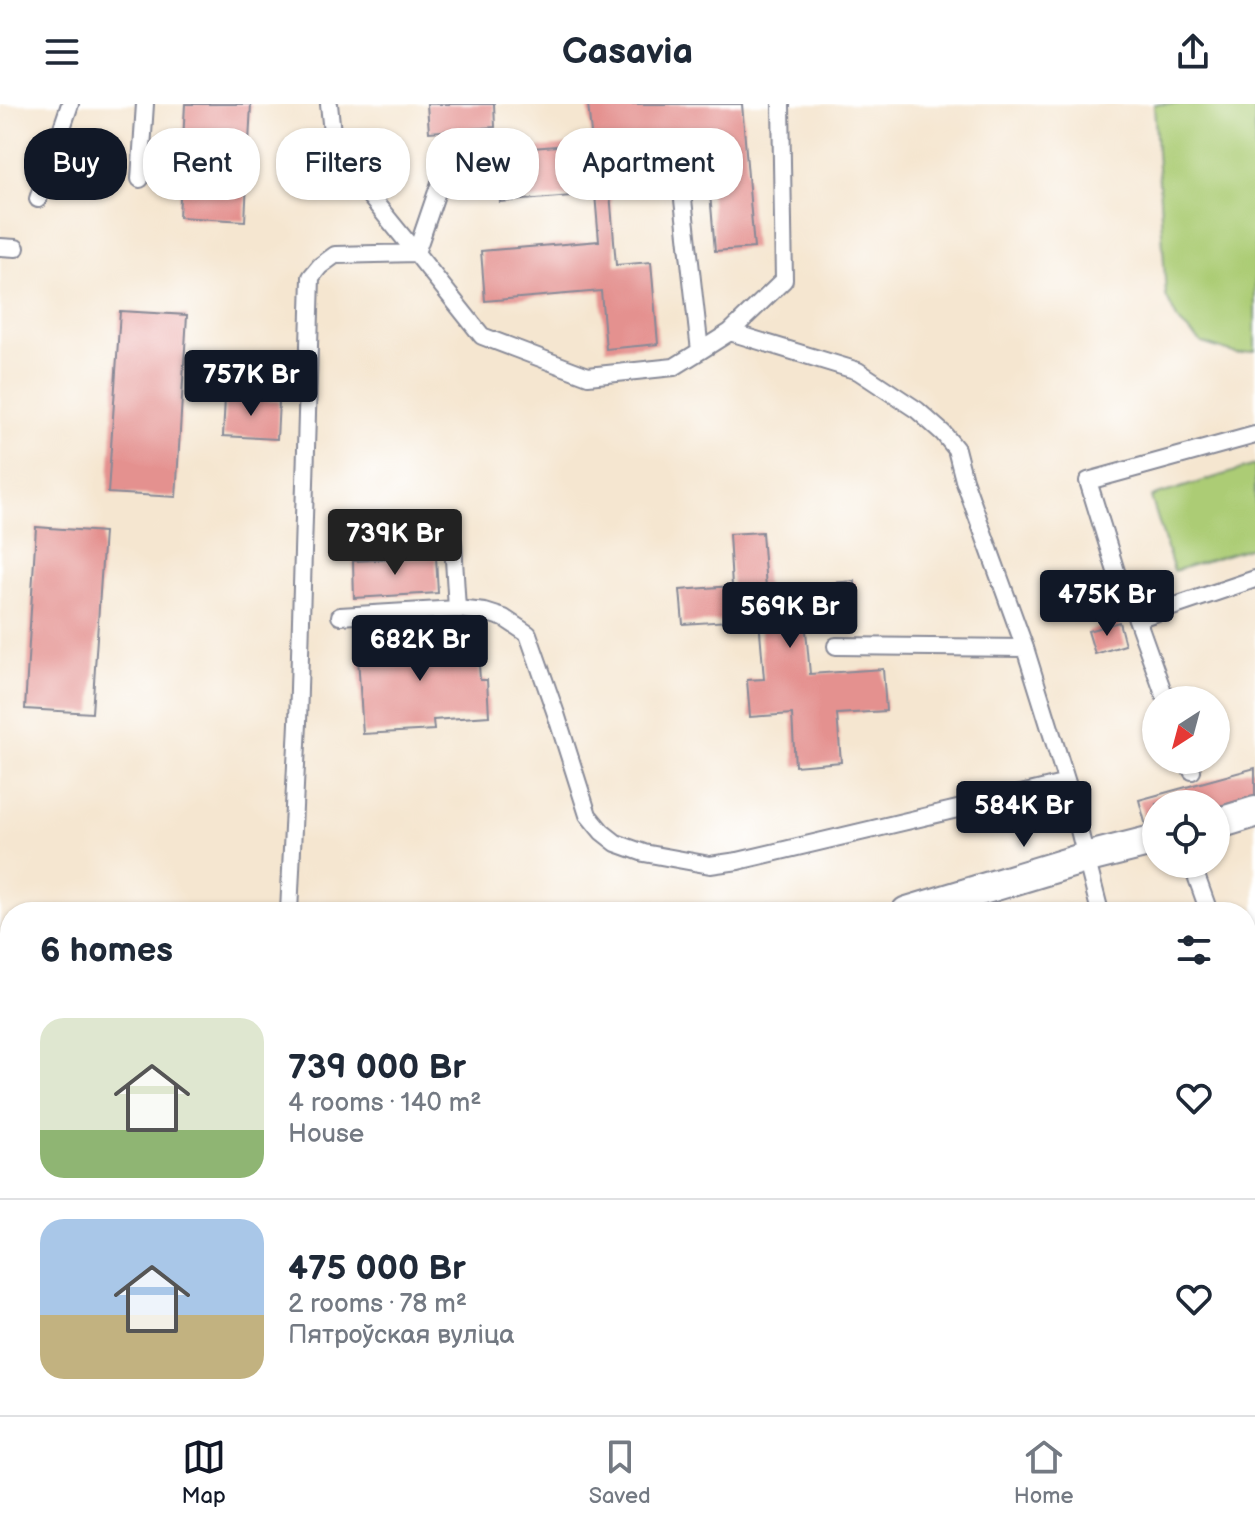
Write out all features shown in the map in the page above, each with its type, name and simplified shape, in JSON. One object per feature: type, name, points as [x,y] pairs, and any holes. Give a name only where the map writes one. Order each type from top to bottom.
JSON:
[{"type":"street","points":[[1230,820],[1255,812]]},
{"type":"street","points":[[954,902],[1085,858],[1142,844]]},
{"type":"lane","points":[[62,128],[70,104]]},
{"type":"lane","points":[[140,179],[145,104]]},
{"type":"lane","points":[[329,104],[334,152],[482,336],[588,376],[674,367],[730,332],[784,280],[781,104]]},
{"type":"lane","points":[[416,253],[434,200]]},
{"type":"lane","points":[[683,200],[700,351]]},
{"type":"lane","points":[[289,902],[311,277],[335,255],[416,253]]},
{"type":"lane","points":[[730,332],[858,371],[917,410],[956,449],[964,480],[1025,648],[1067,783],[1097,902]]},
{"type":"lane","points":[[1161,686],[1137,619],[1119,581],[1088,481],[1255,435]]},
{"type":"lane","points":[[453,543],[457,609]]},
{"type":"lane","points":[[1137,619],[1255,579]]},
{"type":"lane","points":[[340,616],[457,609],[504,618],[528,634],[588,815],[616,843],[644,853],[710,865],[738,861],[1067,783]]},
{"type":"lane","points":[[836,646],[1025,648]]},
{"type":"lane","points":[[1197,878],[1205,902]]},
{"type":"green space","points":[[1154,104],[1255,104],[1255,351],[1237,354],[1202,343],[1178,321],[1166,296]]},
{"type":"green space","points":[[1255,465],[1255,546],[1174,571],[1151,497]]},
{"type":"building","points":[[185,104],[251,104],[250,128],[184,128]]},
{"type":"building","points":[[427,104],[494,104],[495,127],[429,128]]},
{"type":"building","points":[[588,104],[742,104],[754,248],[715,251],[711,200],[743,200],[743,128],[590,128]]},
{"type":"building","points":[[555,146],[555,197],[539,199],[539,147]]},
{"type":"building","points":[[180,200],[246,200],[245,221],[179,217]]},
{"type":"building","points":[[596,200],[611,200],[616,265],[651,262],[658,344],[606,349],[601,291],[485,301],[481,251],[599,241]]},
{"type":"building","points":[[120,311],[187,315],[176,497],[108,493]]},
{"type":"building","points":[[225,398],[279,401],[277,439],[223,436]]},
{"type":"building","points":[[36,527],[104,532],[92,713],[25,709]]},
{"type":"building","points":[[762,532],[766,588],[855,581],[857,616],[805,620],[810,674],[883,669],[886,711],[837,714],[841,762],[795,766],[792,714],[750,717],[747,680],[764,679],[759,619],[683,624],[680,590],[732,586],[729,534]]},
{"type":"building","points":[[436,557],[438,593],[354,598],[353,561]]},
{"type":"building","points":[[1119,622],[1125,645],[1095,654],[1088,631]]},
{"type":"building","points":[[477,635],[480,680],[487,680],[489,716],[433,720],[434,730],[363,734],[357,642]]},
{"type":"building","points":[[1255,768],[1255,796],[1230,803],[1230,790],[1175,790]]}]
